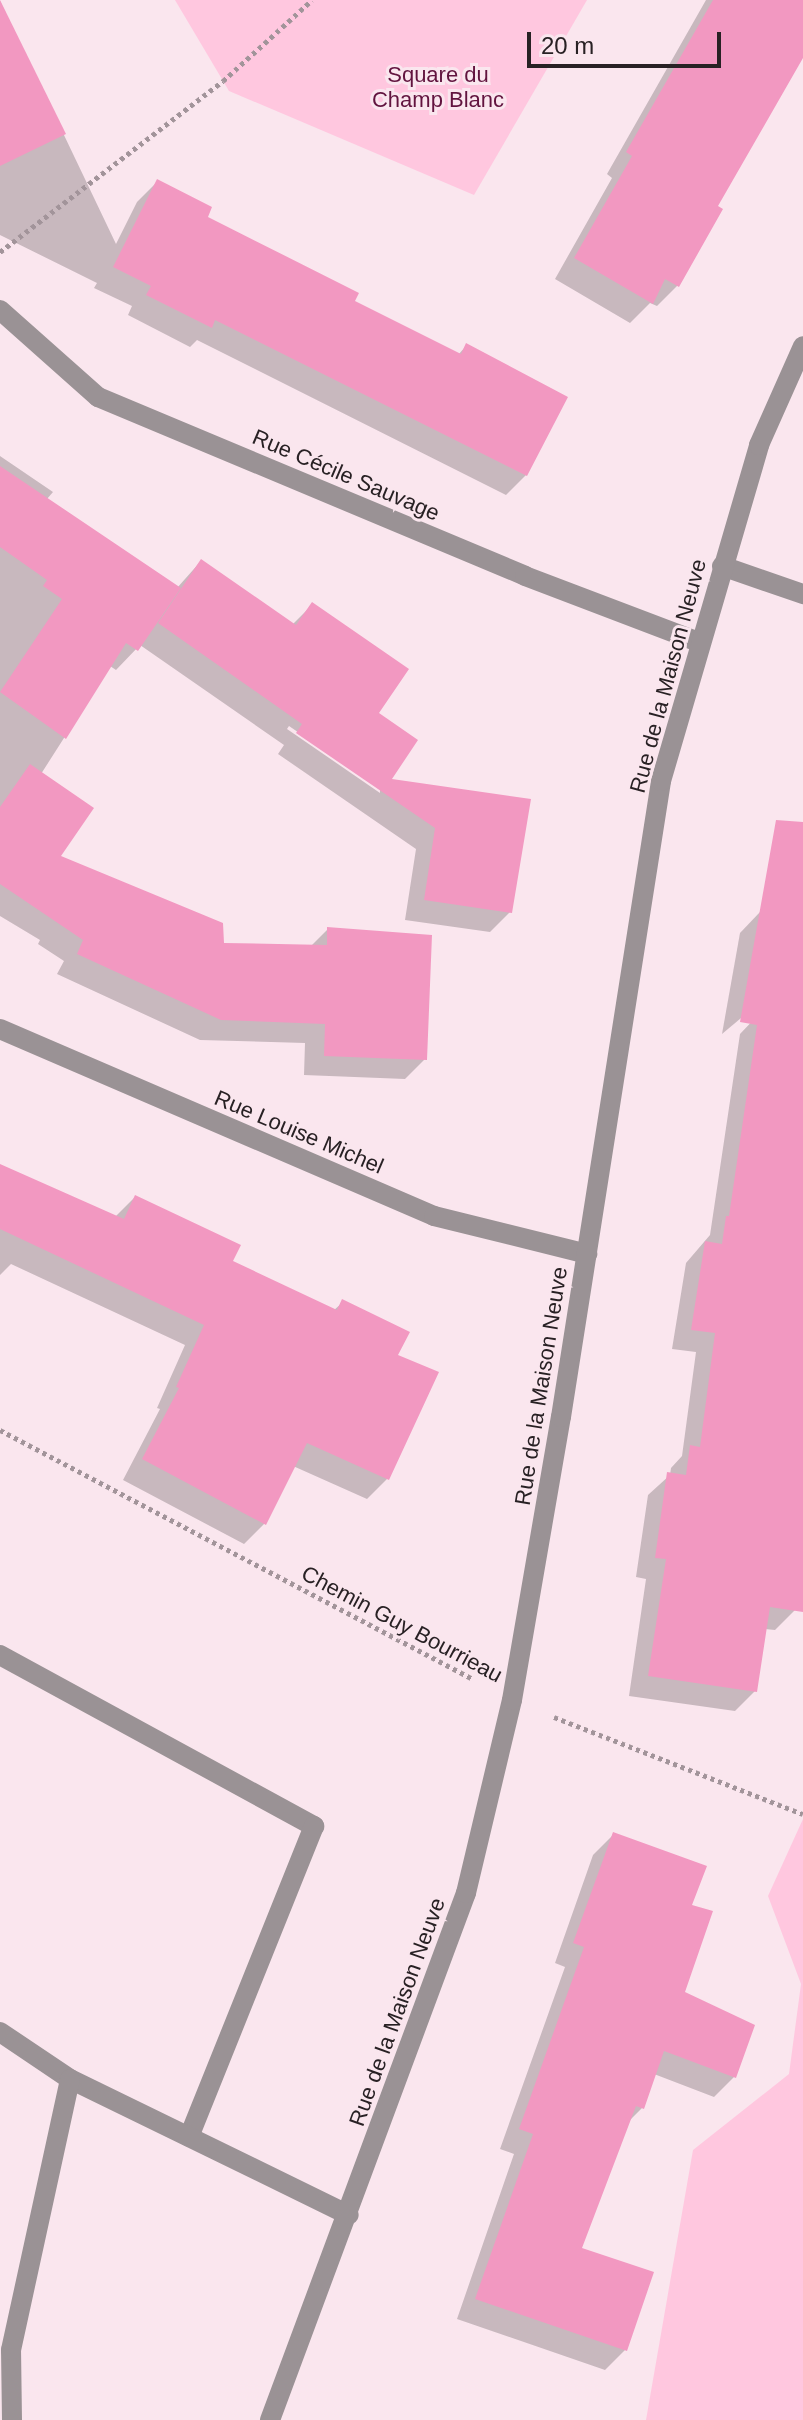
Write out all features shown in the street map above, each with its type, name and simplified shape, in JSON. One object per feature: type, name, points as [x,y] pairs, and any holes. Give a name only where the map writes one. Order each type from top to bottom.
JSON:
[{"type":"street","name":"Rue Cécile Sauvage","points":[[0,310],[98,397],[525,576],[699,642]]},
{"type":"street","name":"Rue de la Maison Neuve","points":[[270,2420],[349,2215],[466,1893],[512,1700],[587,1254],[661,781],[699,642],[759,445],[803,346]]},
{"type":"street","points":[[722,566],[803,594]]},
{"type":"street","name":"Rue Louise Michel","points":[[0,1029],[434,1216],[587,1254]]},
{"type":"street","points":[[0,1655],[314,1826],[189,2137]]},
{"type":"street","points":[[0,2032],[70,2079],[349,2215]]},
{"type":"street","points":[[12,2420],[11,2350],[70,2079]]},
{"type":"path","points":[[0,252],[223,81],[312,0]]},
{"type":"path","name":"Chemin Guy Bourrieau","points":[[0,1430],[512,1700],[803,1814]]},
{"type":"green space","name":"Square du Champ Blanc","points":[[175,0],[587,0],[474,195],[229,91]]},
{"type":"green space","points":[[803,1819],[803,2420],[646,2420],[693,2150],[789,2074],[801,1984],[768,1896]]},
{"type":"building","points":[[0,0],[66,134],[0,166]]},
{"type":"building","points":[[713,0],[803,0],[803,58],[718,206],[723,209],[679,287],[665,279],[653,304],[574,258],[632,156],[626,152]]},
{"type":"building","points":[[157,179],[212,207],[208,217],[359,293],[355,301],[461,354],[466,343],[568,397],[527,476],[215,320],[212,328],[146,295],[151,286],[113,267]]},
{"type":"building","points":[[0,466],[181,588],[138,651],[126,643],[66,739],[0,692],[62,599],[43,586],[47,580],[0,547]]},
{"type":"building","points":[[201,559],[296,625],[312,602],[409,669],[379,713],[418,740],[392,779],[531,799],[512,913],[424,900],[435,828],[296,733],[302,724],[158,623]]},
{"type":"building","points":[[30,764],[94,808],[61,856],[223,923],[224,943],[327,945],[327,927],[432,935],[427,1060],[324,1056],[325,1024],[221,1020],[77,954],[83,940],[0,884],[0,807]]},
{"type":"building","points":[[776,820],[803,822],[803,1612],[770,1607],[757,1692],[648,1676],[666,1559],[655,1558],[667,1472],[686,1475],[690,1445],[700,1447],[715,1333],[691,1330],[705,1241],[722,1244],[726,1216],[729,1216],[757,1025],[740,1022]]},
{"type":"building","points":[[0,1164],[124,1219],[135,1195],[241,1245],[233,1261],[337,1310],[342,1299],[410,1332],[398,1355],[439,1372],[389,1480],[307,1443],[266,1525],[142,1459],[179,1388],[176,1387],[204,1325],[0,1229]]},
{"type":"building","points":[[613,1832],[707,1866],[692,1905],[713,1911],[685,1992],[755,2025],[736,2078],[664,2051],[644,2109],[636,2106],[582,2248],[654,2272],[627,2351],[475,2299],[533,2134],[519,2129],[584,1947],[573,1943]]}]
